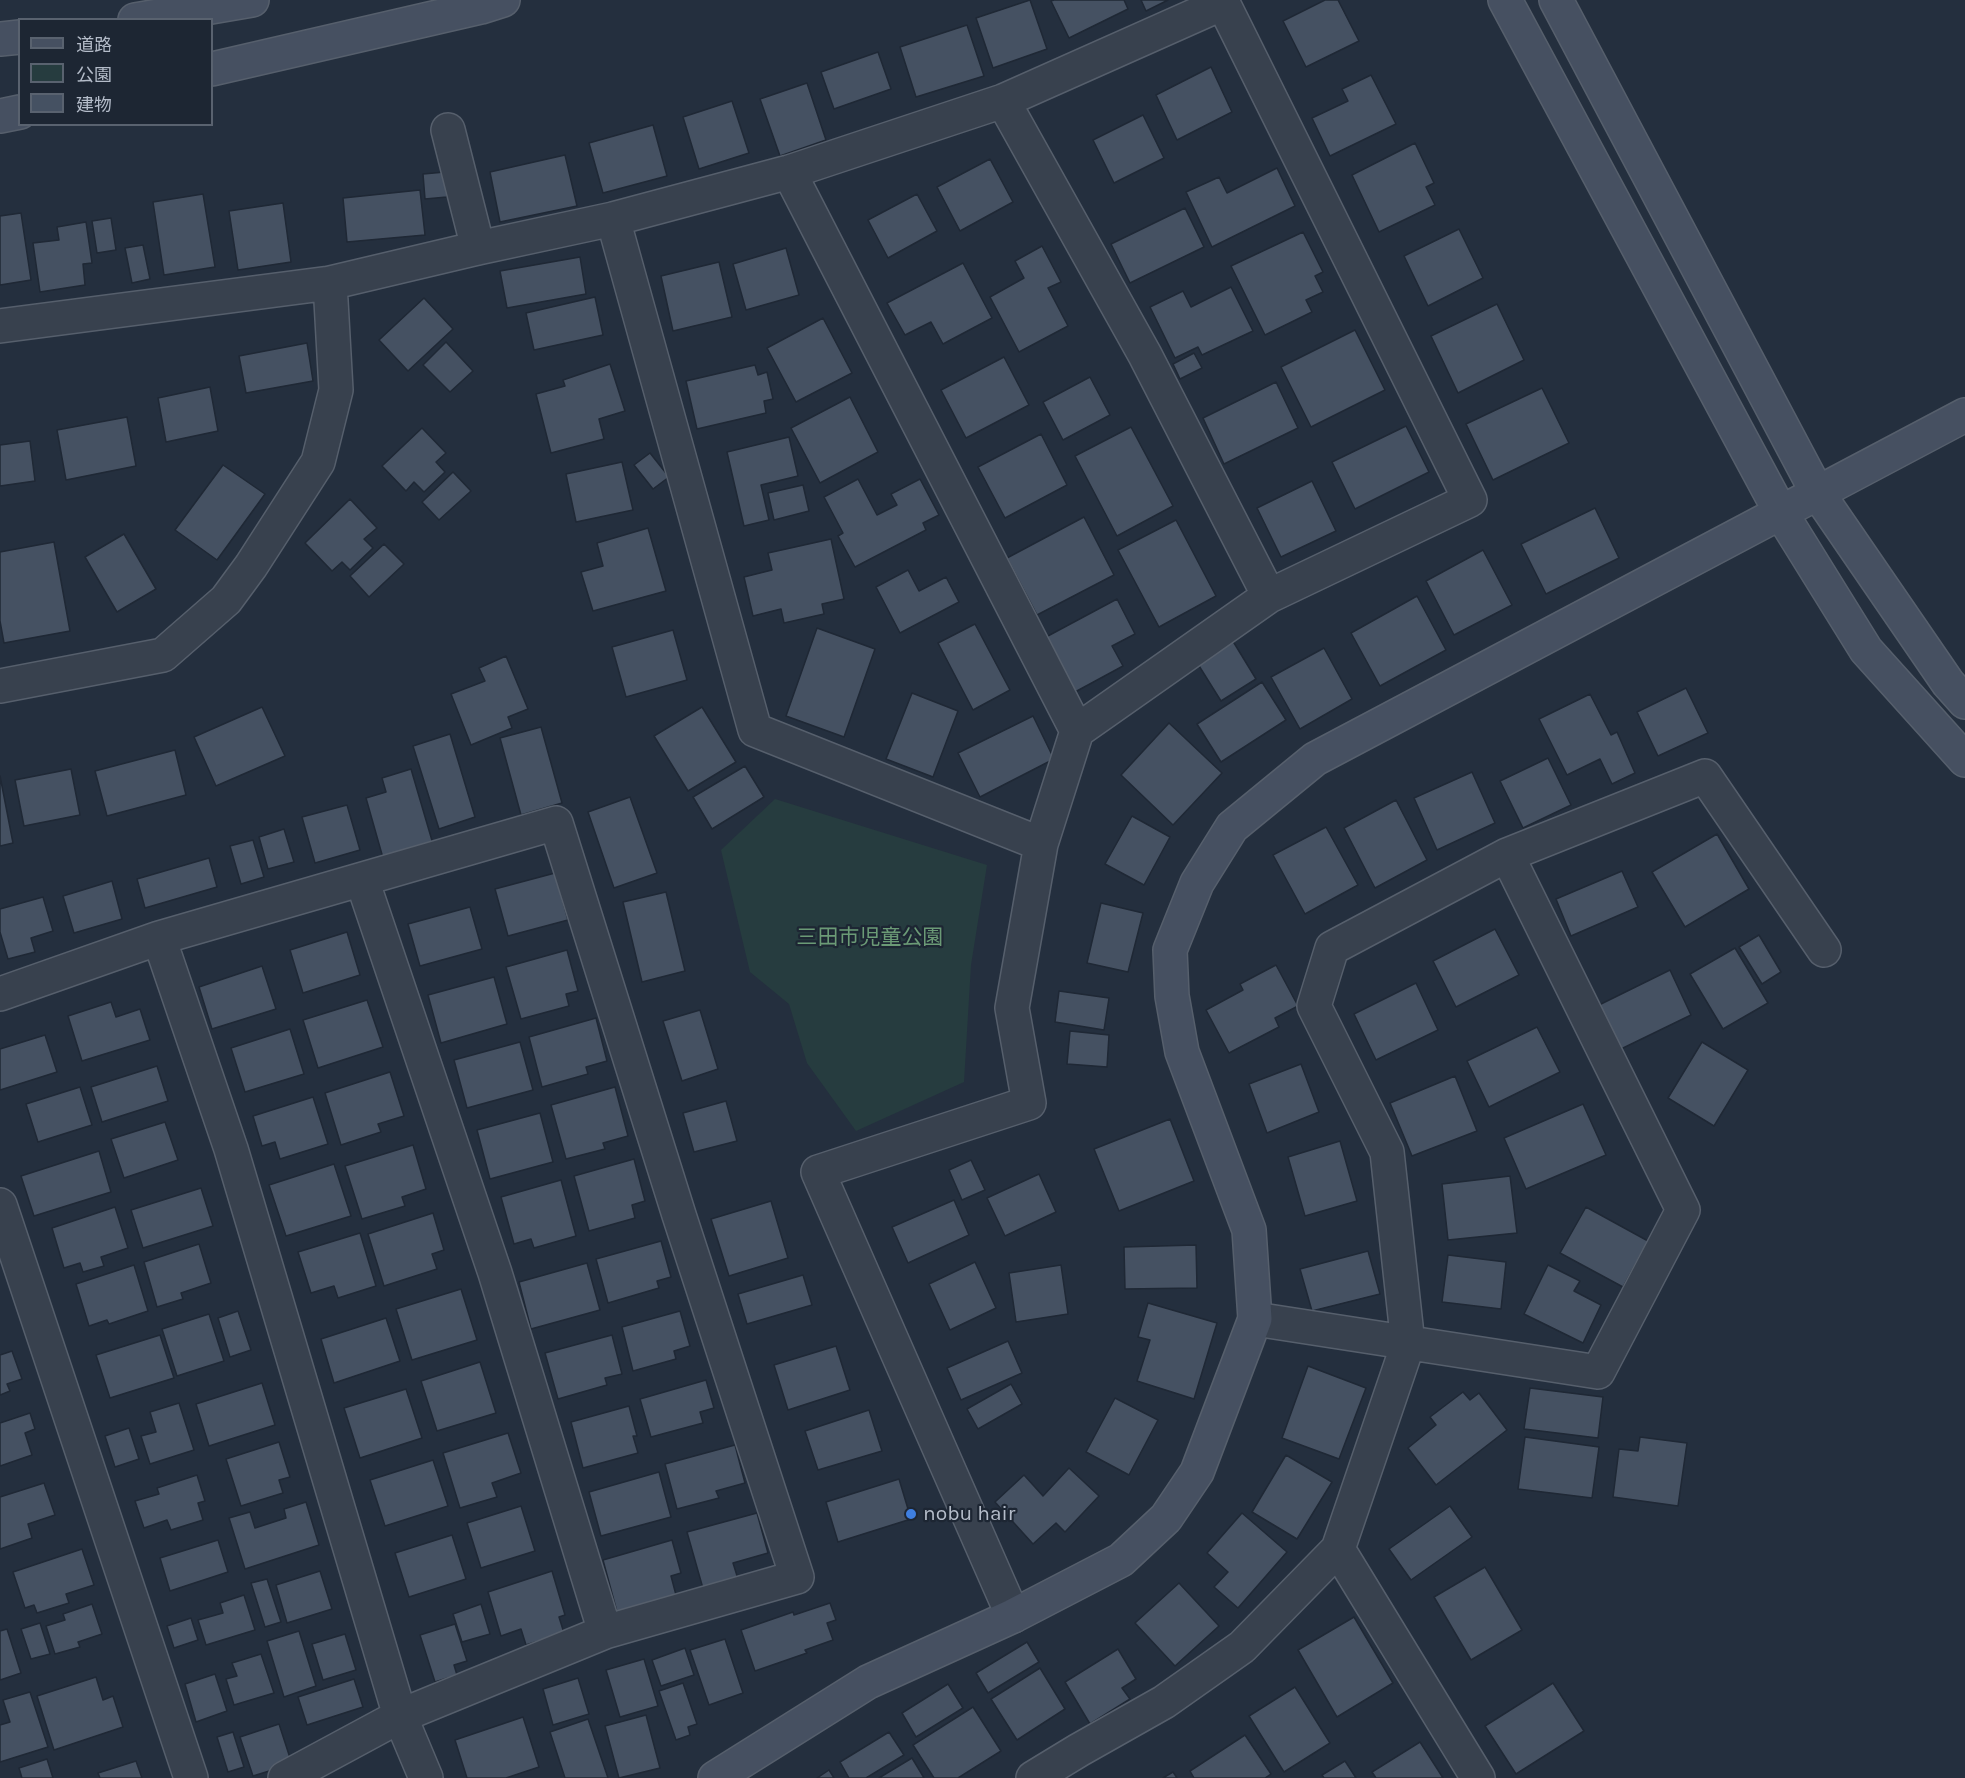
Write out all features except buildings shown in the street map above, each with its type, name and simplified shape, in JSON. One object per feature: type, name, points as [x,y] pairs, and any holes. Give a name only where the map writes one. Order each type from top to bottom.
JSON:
[{"type":"street","points":[[147,18],[252,0]]},
{"type":"street","points":[[213,69],[503,0]]},
{"type":"street","points":[[1505,0],[1781,513],[1866,650],[1965,760]]},
{"type":"street","points":[[1556,0],[1817,492],[1948,682],[1965,702]]},
{"type":"street","points":[[0,326],[330,283],[613,219],[789,172],[1003,101],[1223,3],[1470,500],[1269,596],[1077,731],[1041,844],[1012,1008],[1029,1103],[818,1172],[1013,1616]]},
{"type":"street","points":[[0,39],[18,37]]},
{"type":"street","points":[[1003,101],[1145,356],[1269,596]]},
{"type":"street","points":[[0,116],[18,112]]},
{"type":"street","points":[[448,130],[478,248]]},
{"type":"street","points":[[789,172],[1077,731]]},
{"type":"street","points":[[613,219],[755,730],[1041,844]]},
{"type":"street","points":[[0,686],[163,655],[226,600],[251,566],[318,462],[336,390],[330,283]]},
{"type":"street","points":[[715,1778],[867,1682],[1013,1616],[1121,1560],[1166,1518],[1197,1472],[1255,1319],[1249,1230],[1182,1052],[1172,996],[1170,950],[1197,883],[1232,827],[1315,759],[1965,415]]},
{"type":"street","points":[[1033,1778],[1164,1702],[1242,1647],[1338,1549],[1408,1344],[1387,1152],[1314,1006],[1332,948],[1507,855],[1705,776],[1824,950]]},
{"type":"street","points":[[0,994],[159,938],[555,823],[797,1577],[605,1632],[400,1716],[285,1778]]},
{"type":"street","points":[[1255,1319],[1598,1372],[1683,1210],[1507,855]]},
{"type":"street","points":[[362,880],[493,1267],[605,1632]]},
{"type":"street","points":[[159,938],[231,1149],[400,1716],[426,1778]]},
{"type":"street","points":[[0,1204],[190,1778]]},
{"type":"street","points":[[1338,1549],[1478,1778]]},
{"type":"green space","name":"三田市児童公園","points":[[775,799],[987,865],[971,965],[964,1082],[856,1131],[807,1063],[789,1004],[750,972],[721,850]]},
{"type":"place","name":"nobu hair","points":[[911,1514]]}]
